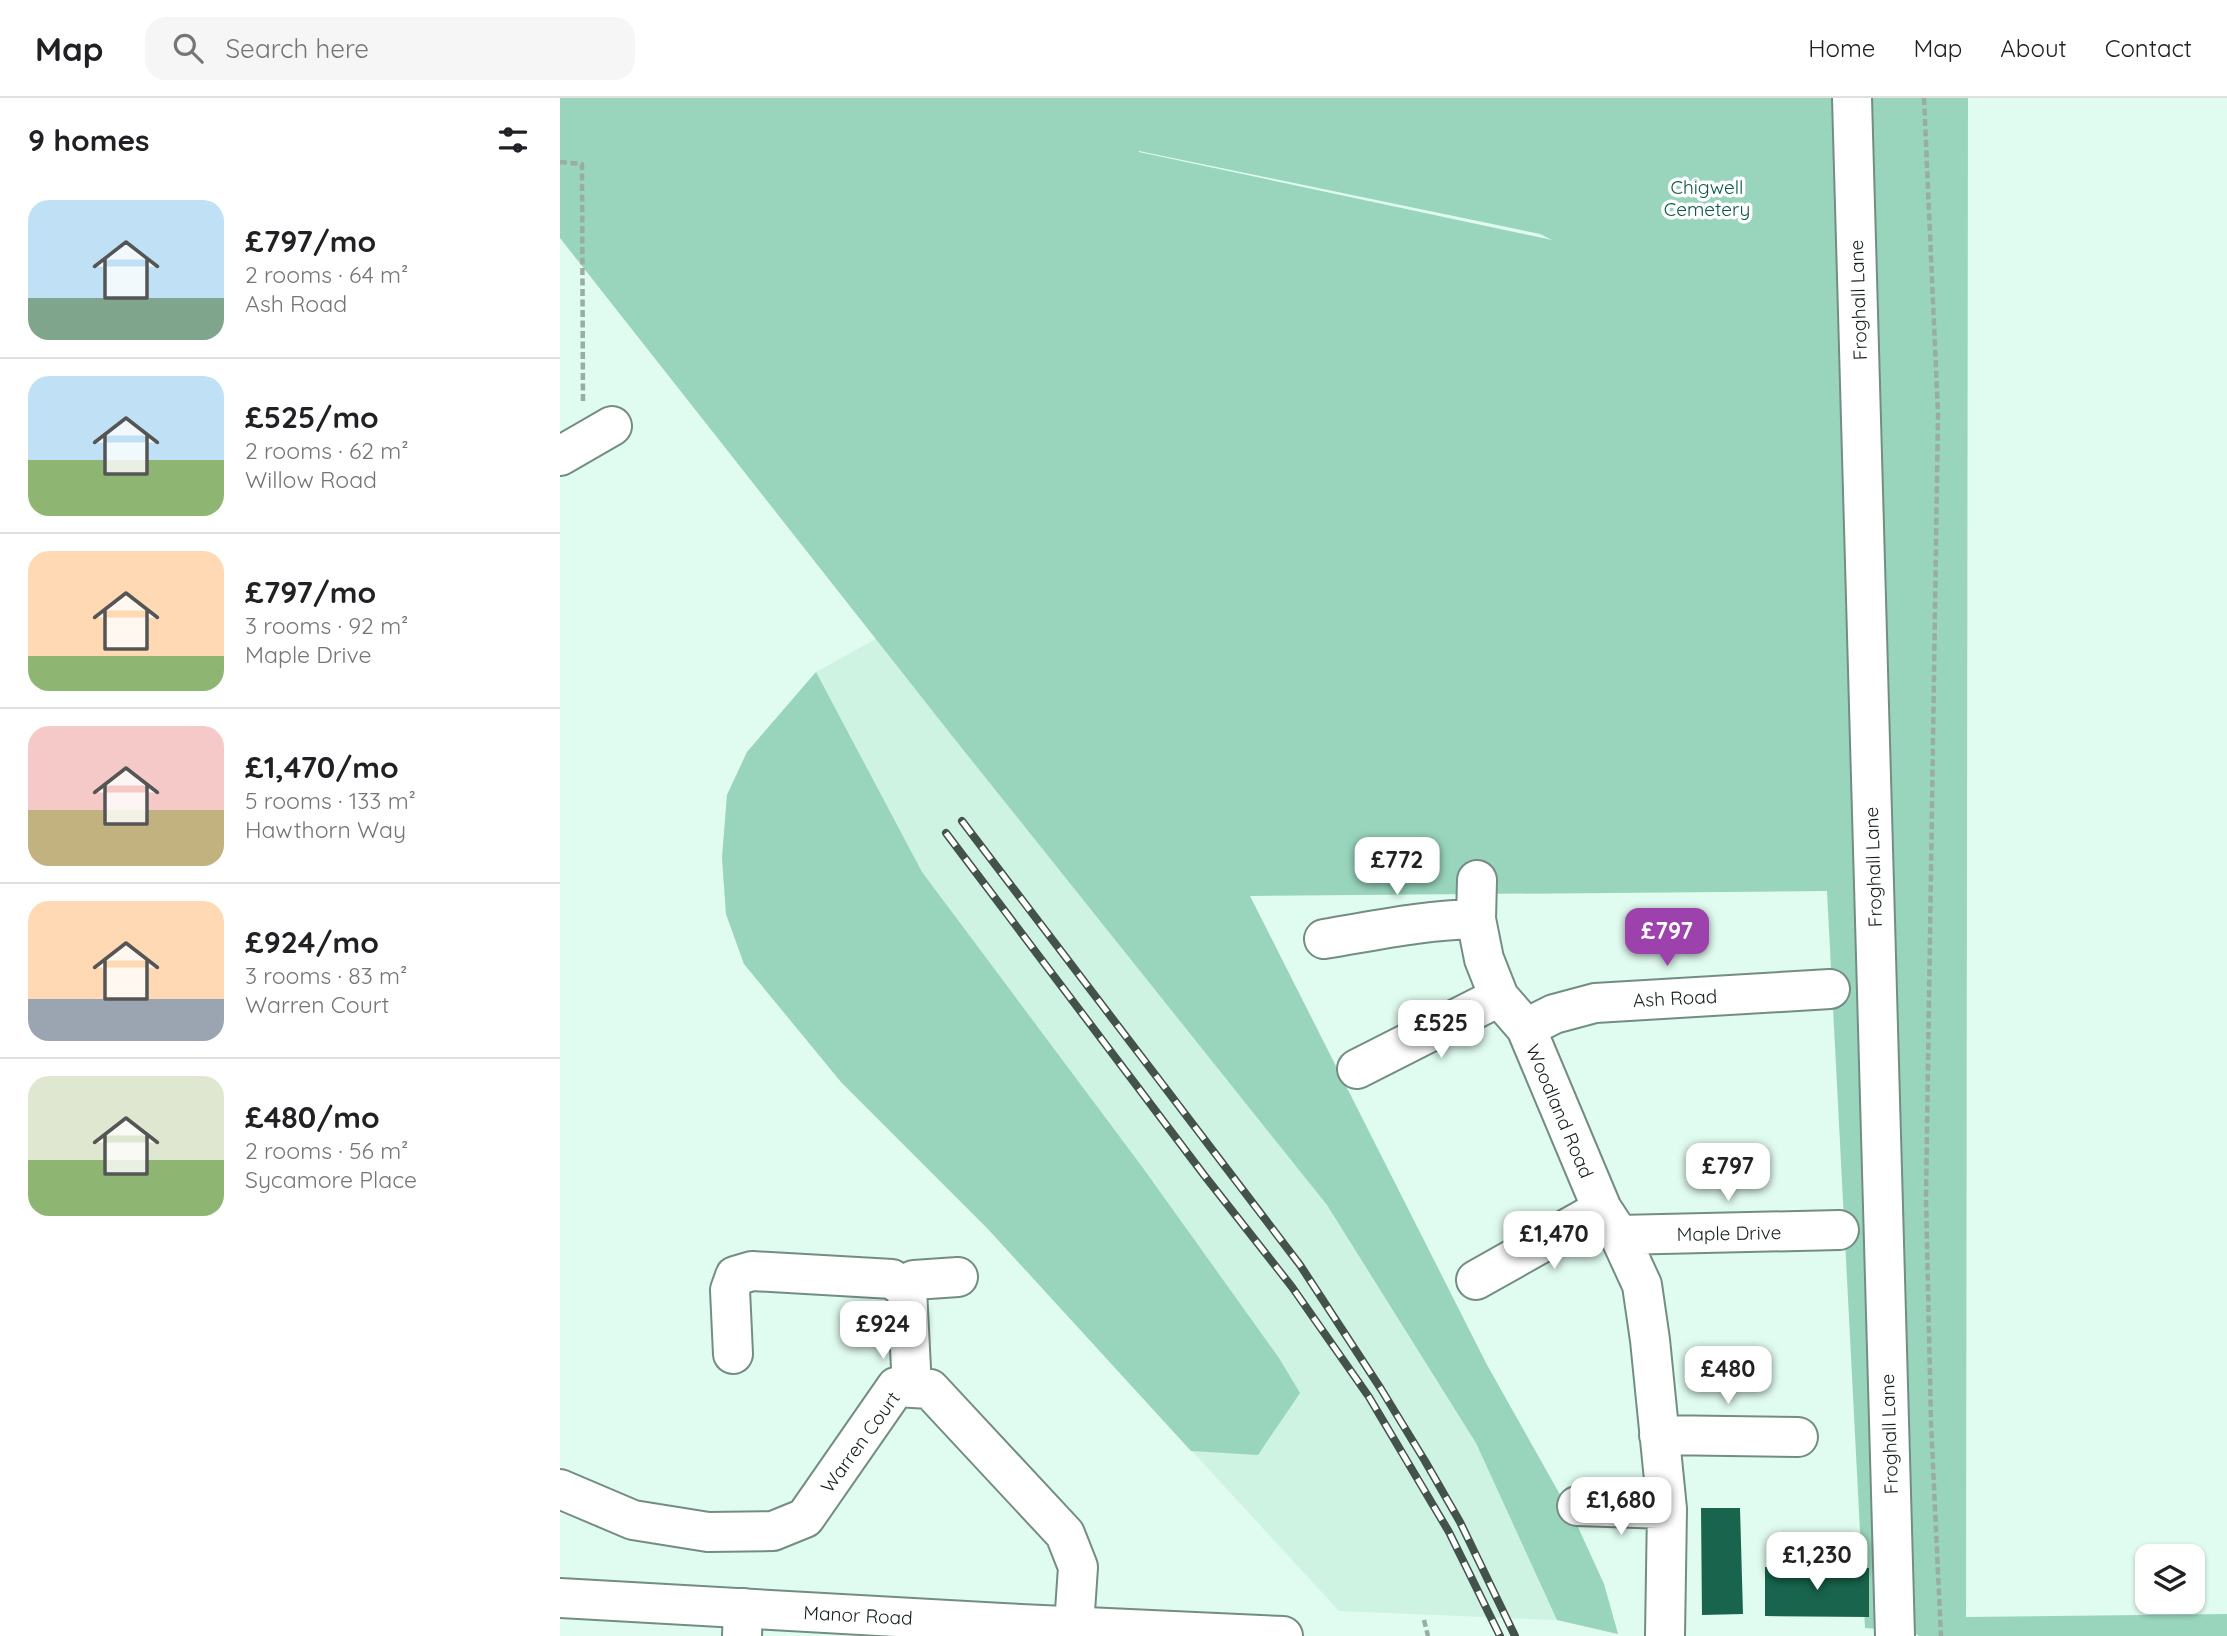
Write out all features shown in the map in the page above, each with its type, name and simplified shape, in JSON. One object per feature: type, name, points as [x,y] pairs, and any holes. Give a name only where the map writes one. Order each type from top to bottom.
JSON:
[{"type":"street","name":"Froghall Lane","points":[[1852,98],[1895,1636]]},
{"type":"street","name":"Woodland Road","points":[[1477,880],[1476,919],[1484,959],[1499,997],[1526,1028],[1611,1222],[1642,1285],[1667,1509],[1665,1636]]},
{"type":"street","points":[[1324,939],[1428,922],[1476,919]]},
{"type":"street","name":"Ash Road","points":[[1526,1028],[1554,1014],[1595,1003],[1830,989]]},
{"type":"street","points":[[1357,1069],[1499,997]]},
{"type":"street","points":[[1476,1280],[1611,1222]]},
{"type":"street","name":"Maple Drive","points":[[1611,1222],[1839,1230]]},
{"type":"street","points":[[733,1354],[730,1290],[735,1276],[752,1271],[891,1279],[907,1290]]},
{"type":"street","points":[[912,1388],[907,1290],[914,1280],[958,1277]]},
{"type":"street","name":"Warren Court","points":[[560,1489],[633,1520],[708,1532],[773,1531],[805,1518],[897,1387],[930,1389],[1065,1534],[1078,1567],[1074,1626]]},
{"type":"street","points":[[1659,1435],[1798,1437]]},
{"type":"street","points":[[1577,1506],[1667,1509]]},
{"type":"street","name":"Manor Road","points":[[560,1598],[743,1622],[1001,1630],[1074,1626],[1283,1636]]},
{"type":"path","points":[[1924,98],[1938,414],[1926,1198],[1931,1423],[1941,1636]]},
{"type":"path","points":[[560,162],[582,163],[583,403],[587,440]]},
{"type":"path","points":[[1424,1620],[1428,1636]]},
{"type":"shaded area","points":[[966,621],[1249,896],[1487,1365],[1577,1525],[1604,1584],[1618,1634],[1557,1620],[1339,1611],[987,1228],[841,1082],[744,964],[726,914],[722,858],[727,795],[747,752],[816,672],[876,639]]},
{"type":"green space","name":"Chigwell Cemetery","points":[[560,98],[1968,98],[1966,1617],[2227,1614],[2227,1636],[1919,1636],[1913,1632],[1865,1628],[1827,891],[1250,896],[1487,1365],[1577,1525],[1604,1584],[1618,1634],[1557,1620],[1476,1443],[1327,1205],[953,737],[560,238]],"holes":[[[1139,151],[1540,234],[1552,240]]]},
{"type":"green space","points":[[816,672],[922,872],[1143,1168],[1279,1358],[1300,1393],[1258,1455],[1191,1451],[987,1228],[841,1082],[744,964],[726,914],[722,858],[727,795],[747,752]]},
{"type":"building","points":[[1701,1508],[1740,1508],[1743,1614],[1702,1615]]},
{"type":"building","points":[[1765,1567],[1869,1568],[1869,1617],[1765,1616]]},
{"type":"railway","points":[[962,821],[1300,1265],[1425,1461],[1460,1522],[1515,1636]]},
{"type":"railway","points":[[946,833],[1204,1175],[1292,1287],[1369,1397],[1449,1532],[1500,1636]]}]
